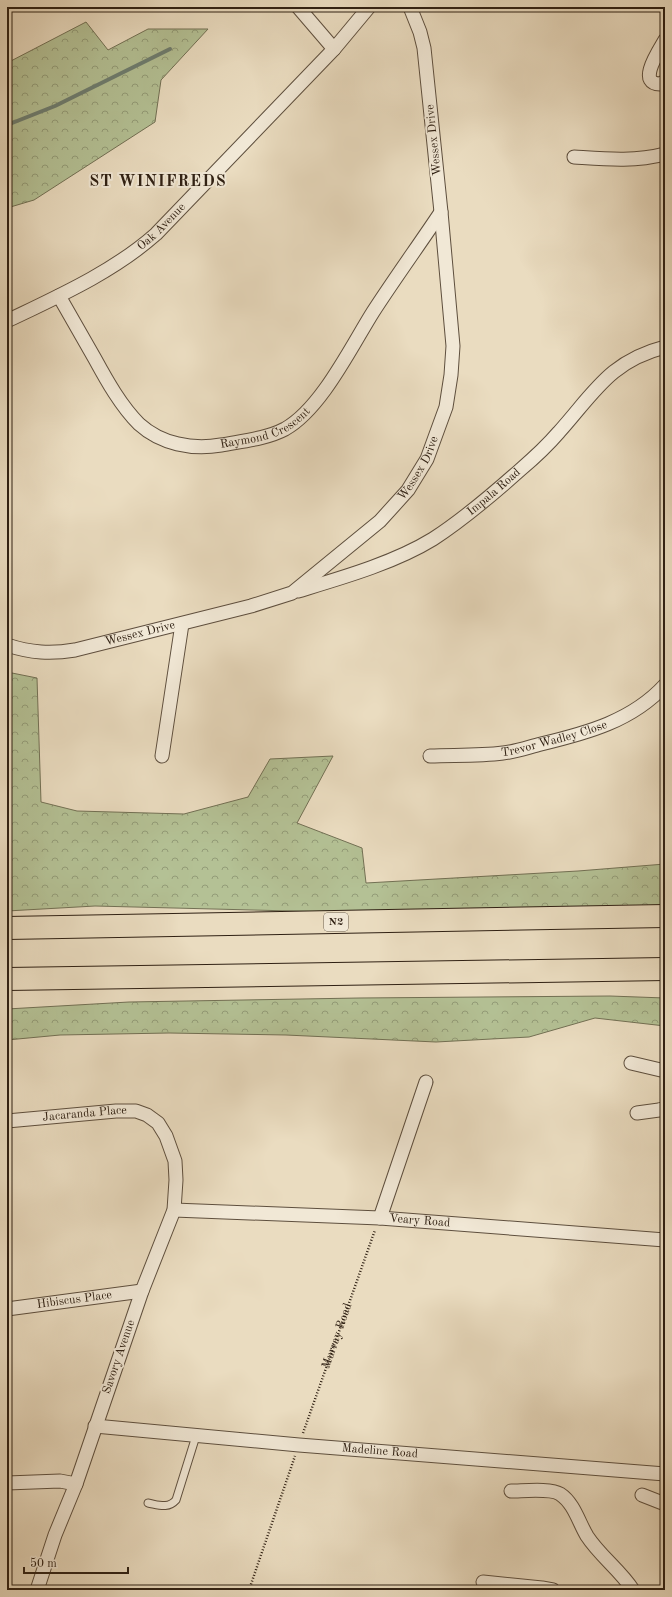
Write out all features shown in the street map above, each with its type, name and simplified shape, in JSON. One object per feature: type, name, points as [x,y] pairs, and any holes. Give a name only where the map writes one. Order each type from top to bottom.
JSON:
[{"type":"highway","name":"N2","points":[[7,928],[665,916]]},
{"type":"highway","points":[[7,921],[62,923],[78,927]]},
{"type":"highway","points":[[7,979],[665,969]]},
{"type":"highway","points":[[7,990],[79,986],[113,978]]},
{"type":"street","points":[[298,7],[334,49]]},
{"type":"street","name":"Oak Avenue","points":[[7,321],[59,296],[120,262],[156,234],[334,49],[369,7]]},
{"type":"street","name":"Wessex Drive","points":[[7,645],[30,652],[60,652],[182,624],[251,606],[292,593],[380,520],[408,490],[427,459],[446,407],[452,375],[453,346],[424,48],[420,32],[410,7]]},
{"type":"street","points":[[665,40],[651,64],[650,73],[652,81],[655,83],[661,84],[665,81]]},
{"type":"street","points":[[574,157],[626,160],[648,158],[665,154]]},
{"type":"street","name":"Raymond Crescent","points":[[59,296],[106,380],[139,424],[153,434],[165,441],[182,446],[202,447],[217,446],[274,434],[286,429],[298,420],[308,412],[316,402],[374,311],[441,212]]},
{"type":"street","name":"Impala Road","points":[[292,593],[351,575],[396,557],[431,540],[467,514],[543,450],[606,377],[625,363],[647,352],[665,347]]},
{"type":"street","points":[[162,756],[182,624]]},
{"type":"street","name":"Trevor Wadley Close","points":[[430,756],[503,753],[580,735],[604,727],[627,716],[655,697],[665,685]]},
{"type":"street","points":[[630,1063],[665,1071]]},
{"type":"street","points":[[380,1218],[426,1082]]},
{"type":"street","points":[[637,1113],[665,1108]]},
{"type":"street","name":"Jacaranda Place","points":[[7,1121],[116,1111],[136,1111],[147,1115],[158,1123]]},
{"type":"street","name":"Savory Avenue","points":[[37,1590],[55,1535],[76,1484],[142,1291],[174,1210],[176,1180],[175,1161],[166,1136],[158,1123]]},
{"type":"street","name":"Veary Road","points":[[174,1210],[380,1218],[665,1240]]},
{"type":"street","name":"Hibiscus Place","points":[[7,1308],[142,1291]]},
{"type":"street","name":"Madeline Road","points":[[95,1426],[299,1445],[665,1474]]},
{"type":"street","points":[[7,1483],[60,1481],[76,1484]]},
{"type":"street","points":[[511,1491],[550,1491],[560,1494],[572,1507],[594,1546],[618,1570],[633,1590]]},
{"type":"street","points":[[642,1495],[665,1504]]},
{"type":"street","points":[[483,1582],[553,1590]]},
{"type":"lane","points":[[148,1503],[166,1506],[170,1505],[176,1500],[196,1436]]},
{"type":"path","name":"Murray Road","points":[[249,1590],[380,1218]]},
{"type":"green space","points":[[86,22],[108,50],[148,29],[208,29],[161,80],[155,122],[34,200],[7,208],[7,63]]},
{"type":"green space","points":[[7,672],[37,678],[41,802],[77,811],[184,814],[248,797],[270,759],[333,756],[297,823],[362,848],[366,883],[578,871],[665,864],[665,905],[516,910],[331,912],[95,906],[7,911]]},
{"type":"green space","points":[[610,996],[665,998],[665,1026],[595,1018],[529,1037],[436,1042],[286,1035],[169,1033],[60,1035],[7,1040],[7,1009],[129,1002]]},
{"type":"waterway","points":[[7,125],[55,106],[170,49]]},
{"type":"district","name":"ST WINIFREDS","points":[[158,182]]}]
